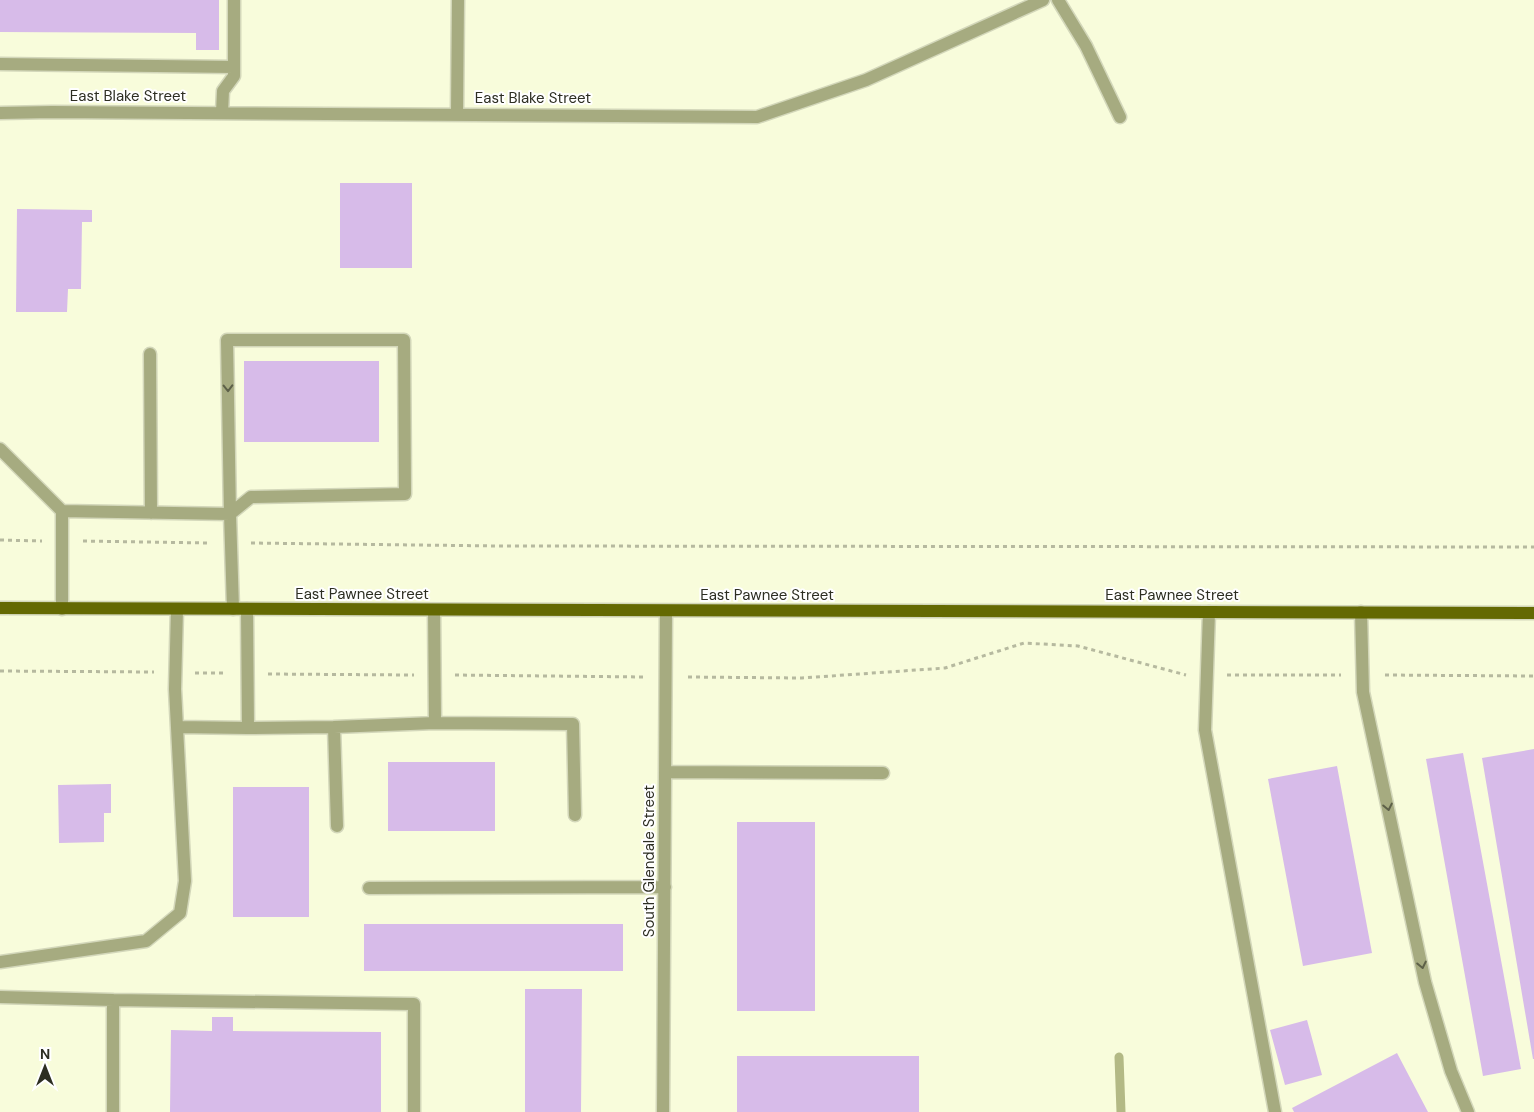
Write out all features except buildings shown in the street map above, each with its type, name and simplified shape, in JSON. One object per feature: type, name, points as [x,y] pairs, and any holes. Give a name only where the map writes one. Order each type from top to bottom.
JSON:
[{"type":"main road","name":"East Pawnee Street","points":[[0,608],[1534,613]]},
{"type":"street","points":[[222,113],[223,91],[234,76],[234,0]]},
{"type":"street","points":[[457,114],[458,0]]},
{"type":"street","name":"East Blake Street","points":[[0,114],[52,112],[757,116],[866,80],[1043,0]]},
{"type":"street","points":[[1058,0],[1086,46],[1120,116]]},
{"type":"street","points":[[0,64],[234,67]]},
{"type":"street","points":[[0,449],[62,511],[230,514],[251,497],[405,494],[404,340],[227,340],[230,514],[233,609]]},
{"type":"street","points":[[150,354],[151,513]]},
{"type":"street","points":[[62,511],[62,609]]},
{"type":"street","points":[[0,962],[146,941],[180,913],[185,881],[177,727],[177,609]]},
{"type":"street","points":[[247,609],[248,728]]},
{"type":"street","points":[[434,610],[435,723]]},
{"type":"street","name":"South Glendale Street","points":[[663,1112],[666,611]]},
{"type":"street","points":[[1208,612],[1205,730],[1275,1112]]},
{"type":"street","points":[[1361,612],[1363,692],[1377,759],[1425,982],[1451,1071],[1468,1112]]},
{"type":"street","points":[[177,727],[334,727],[435,723],[573,724],[575,815]]},
{"type":"street","points":[[334,727],[337,826]]},
{"type":"street","points":[[665,772],[883,773]]},
{"type":"street","points":[[369,888],[665,888]]},
{"type":"street","points":[[0,997],[414,1004],[414,1112]]},
{"type":"street","points":[[113,1112],[114,1000]]},
{"type":"path","points":[[0,540],[499,546],[1534,547]]},
{"type":"path","points":[[0,671],[802,678],[945,668],[1024,643],[1078,646],[1187,675],[1534,676]]},
{"type":"waterway","points":[[1119,1057],[1121,1112]]}]
